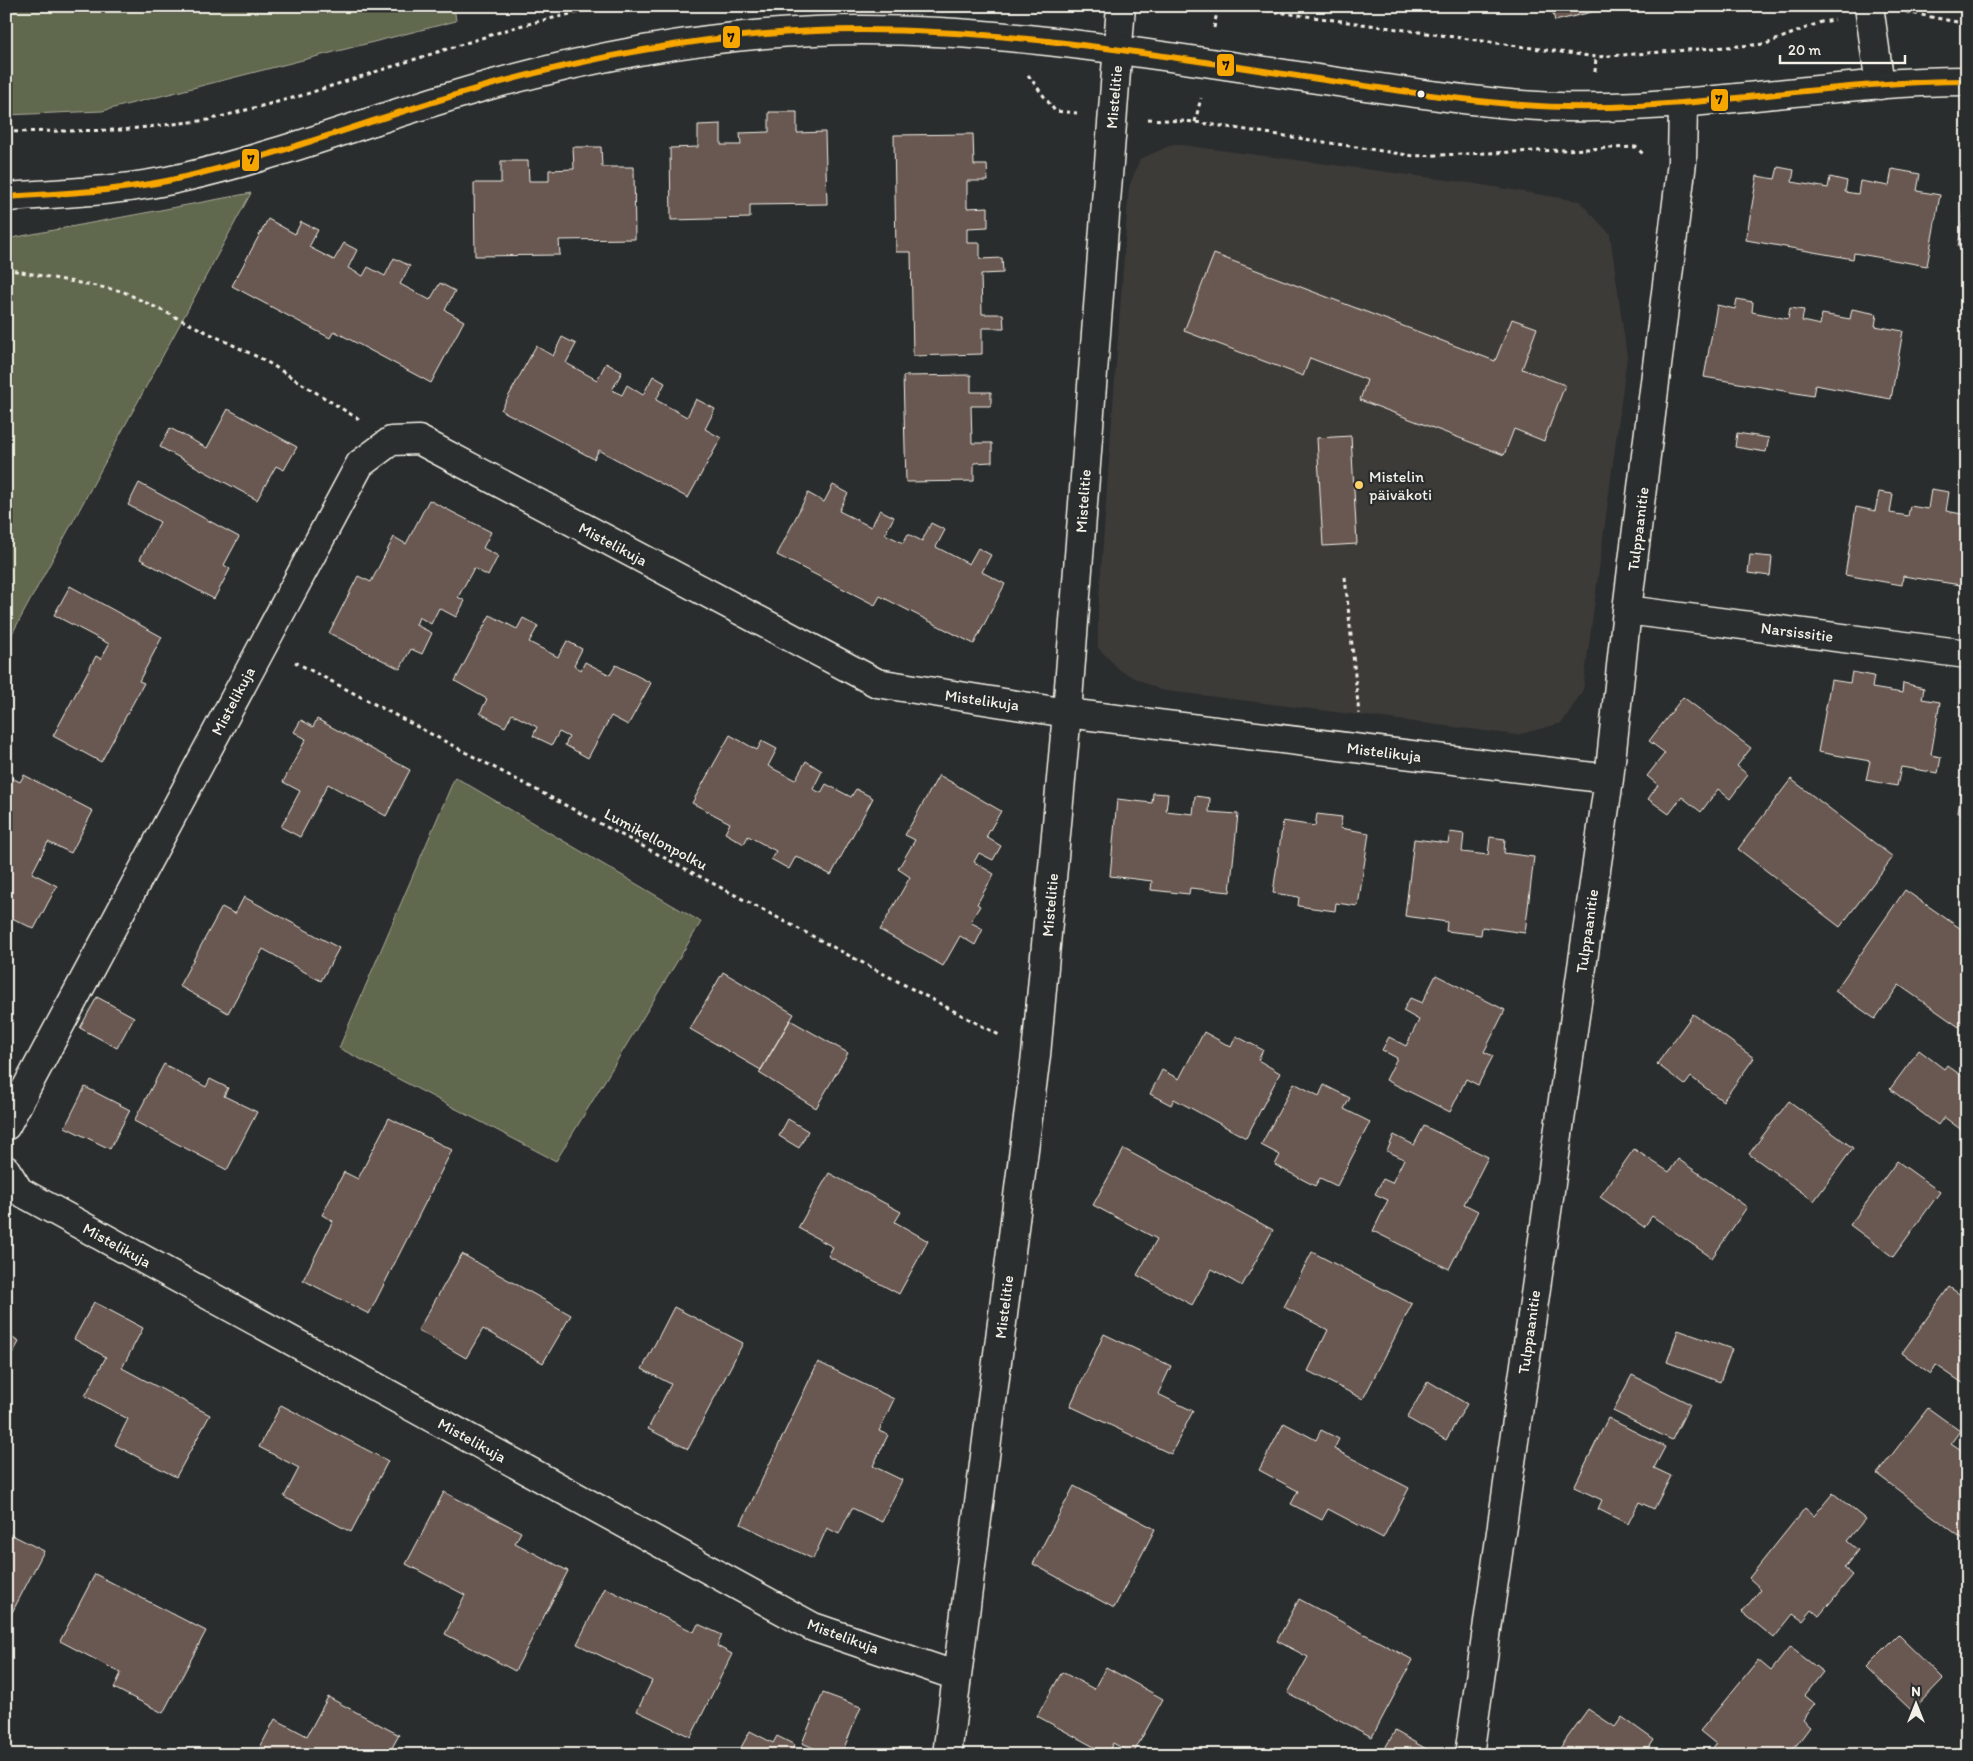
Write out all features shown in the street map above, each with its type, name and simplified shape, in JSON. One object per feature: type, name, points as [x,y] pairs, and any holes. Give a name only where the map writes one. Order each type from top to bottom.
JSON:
[{"type":"street","name":"Mistelitie","points":[[947,1755],[1036,1055],[1067,713],[1111,117],[1121,6]]},
{"type":"street","points":[[1869,10],[1880,85]]},
{"type":"street","points":[[6,197],[86,191],[180,179],[263,156],[487,86],[610,55],[711,40],[814,31],[907,31],[1028,40],[1501,103],[1594,108],[1683,104],[1880,85],[1967,81]]},
{"type":"street","name":"Tulppaanitie","points":[[1468,1755],[1609,779],[1627,610],[1682,162],[1683,104]]},
{"type":"street","name":"Mistelikuja","points":[[6,1126],[360,464],[392,441],[419,440],[877,683],[1067,713],[1609,779]]},
{"type":"street","name":"Narsissitie","points":[[1627,610],[1967,654]]},
{"type":"street","name":"Mistelikuja","points":[[6,1170],[19,1191],[813,1627],[957,1676]]},
{"type":"path","points":[[6,132],[121,130],[208,120],[300,96],[519,26],[605,6]]},
{"type":"path","points":[[1235,6],[1596,58],[1766,44],[1821,22],[1869,10],[1910,12],[1967,24]]},
{"type":"path","points":[[1026,73],[1055,111],[1111,117],[1195,122],[1414,156],[1636,147],[1655,165],[1682,162]]},
{"type":"path","points":[[6,269],[122,291],[264,360],[392,441]]},
{"type":"path","points":[[1345,577],[1362,749]]},
{"type":"path","name":"Lumikellonpolku","points":[[263,645],[1036,1055]]},
{"type":"shaded area","name":"Mistelin päiväkoti","points":[[1174,144],[1470,183],[1579,201],[1610,234],[1627,357],[1583,690],[1562,723],[1517,735],[1160,690],[1121,671],[1098,648],[1098,612],[1129,187],[1140,159]]},
{"type":"green space","points":[[6,6],[454,6],[456,21],[102,111],[6,115]]},
{"type":"green space","points":[[251,193],[6,645],[6,239]]},
{"type":"green space","points":[[455,777],[701,922],[556,1161],[339,1048]]},
{"type":"building","points":[[1551,6],[1612,6],[1612,7],[1555,21]]},
{"type":"building","points":[[769,112],[797,112],[797,133],[825,132],[827,204],[750,205],[750,218],[671,220],[670,148],[698,147],[698,125],[721,124],[721,145],[741,145],[740,133],[769,132]]},
{"type":"building","points":[[973,134],[974,165],[987,165],[988,181],[967,181],[967,208],[988,207],[988,227],[967,228],[967,243],[980,243],[980,259],[1002,258],[1003,273],[981,274],[982,314],[1003,314],[1004,328],[982,328],[982,354],[913,356],[911,252],[896,252],[894,135]]},
{"type":"building","points":[[573,147],[601,147],[602,167],[634,167],[635,239],[559,240],[560,255],[475,256],[474,183],[501,183],[501,161],[528,161],[529,181],[549,181],[549,170],[574,169]]},
{"type":"building","points":[[1778,167],[1794,170],[1792,182],[1828,188],[1830,177],[1847,181],[1845,192],[1858,194],[1860,181],[1889,186],[1892,169],[1920,174],[1917,191],[1940,195],[1927,266],[1854,253],[1853,259],[1746,240],[1757,176],[1775,179]]},
{"type":"building","points":[[1967,192],[1967,248],[1958,247]]},
{"type":"building","points":[[268,219],[295,234],[301,222],[318,230],[309,247],[334,260],[344,243],[357,250],[348,268],[363,276],[368,267],[385,276],[394,258],[410,266],[400,284],[430,300],[440,283],[455,291],[445,310],[464,321],[431,383],[334,331],[330,338],[232,286]]},
{"type":"building","points":[[1214,254],[1495,361],[1512,319],[1537,328],[1522,369],[1565,385],[1544,441],[1514,429],[1504,455],[1360,400],[1367,380],[1310,358],[1303,376],[1184,331]]},
{"type":"building","points":[[1737,299],[1753,302],[1752,312],[1788,319],[1790,308],[1804,310],[1802,321],[1820,325],[1822,314],[1850,319],[1852,309],[1877,314],[1875,326],[1903,331],[1891,399],[1815,385],[1813,396],[1704,377],[1717,305],[1735,309]]},
{"type":"building","points":[[562,337],[576,344],[566,363],[597,380],[606,363],[622,372],[612,390],[622,395],[627,385],[643,395],[653,376],[665,383],[656,400],[687,417],[696,399],[715,409],[705,429],[721,438],[688,498],[599,450],[594,459],[501,410],[536,346],[553,356]]},
{"type":"building","points":[[971,375],[971,392],[991,392],[991,406],[971,406],[972,443],[992,443],[992,462],[974,463],[974,481],[906,482],[903,376]]},
{"type":"building","points":[[228,409],[297,447],[284,470],[276,466],[257,500],[160,447],[170,428],[207,448]]},
{"type":"building","points":[[1737,433],[1769,438],[1766,452],[1735,447]]},
{"type":"building","points":[[1351,436],[1357,544],[1323,546],[1317,438]]},
{"type":"building","points":[[139,483],[239,537],[224,565],[230,569],[214,599],[140,559],[160,522],[128,505]]},
{"type":"building","points":[[833,485],[848,493],[839,511],[871,527],[880,510],[894,517],[885,534],[903,543],[908,534],[922,541],[931,523],[945,530],[936,547],[969,564],[978,548],[991,555],[982,572],[1005,584],[974,644],[880,596],[875,605],[777,555],[808,493],[824,502]]},
{"type":"building","points":[[1931,489],[1949,492],[1946,511],[1967,515],[1967,586],[1903,576],[1902,585],[1845,575],[1856,507],[1875,511],[1879,492],[1893,494],[1890,513],[1908,516],[1910,506],[1928,509]]},
{"type":"building","points":[[429,500],[491,532],[483,548],[498,556],[488,576],[474,568],[458,597],[465,601],[456,617],[439,608],[431,624],[419,617],[416,625],[432,633],[422,654],[411,649],[400,669],[329,633],[358,576],[371,582],[394,537],[406,544]]},
{"type":"building","points":[[1750,555],[1772,557],[1770,576],[1748,573]]},
{"type":"building","points":[[70,586],[162,637],[139,681],[144,683],[101,762],[53,736],[96,656],[101,659],[109,644],[54,615]]},
{"type":"building","points":[[490,615],[517,629],[523,618],[538,626],[529,642],[558,657],[567,641],[582,649],[574,665],[581,670],[585,662],[610,675],[616,665],[651,683],[628,725],[611,716],[588,758],[565,745],[569,737],[559,732],[552,745],[533,736],[537,727],[512,714],[505,727],[480,713],[487,699],[455,681]]},
{"type":"building","points":[[1852,672],[1874,676],[1872,688],[1902,693],[1903,683],[1924,688],[1922,699],[1940,702],[1931,755],[1941,757],[1938,773],[1901,767],[1897,786],[1866,780],[1870,761],[1818,752],[1831,680],[1850,683]]},
{"type":"building","points":[[1683,697],[1751,748],[1737,766],[1748,775],[1730,799],[1718,789],[1701,812],[1682,797],[1669,814],[1648,799],[1658,785],[1647,776],[1665,753],[1649,741]]},
{"type":"building","points":[[317,719],[410,770],[386,816],[328,784],[300,837],[281,827],[300,791],[283,782],[306,739],[294,732],[301,720],[313,727]]},
{"type":"building","points":[[730,735],[757,750],[762,741],[777,749],[768,766],[795,780],[806,761],[822,771],[813,789],[821,793],[826,784],[851,797],[856,789],[873,798],[831,875],[796,856],[789,869],[771,859],[776,851],[748,836],[744,844],[725,833],[730,823],[692,803]]},
{"type":"building","points":[[1967,753],[1967,814],[1958,813]]},
{"type":"building","points":[[6,775],[20,782],[24,775],[93,811],[71,853],[48,842],[32,873],[57,886],[34,929],[6,915]]},
{"type":"building","points":[[939,775],[1001,811],[986,837],[1001,846],[993,860],[979,853],[974,862],[994,874],[977,904],[980,906],[970,922],[983,929],[975,945],[960,936],[943,966],[880,930],[910,877],[898,869],[915,840],[905,835]]},
{"type":"building","points":[[1791,779],[1893,857],[1840,927],[1738,849]]},
{"type":"building","points":[[1153,793],[1168,794],[1166,811],[1193,814],[1195,796],[1210,798],[1209,812],[1238,814],[1230,892],[1190,888],[1189,894],[1151,890],[1152,881],[1110,876],[1117,799],[1152,803]]},
{"type":"building","points":[[1317,814],[1342,817],[1340,828],[1369,833],[1358,906],[1336,903],[1335,911],[1298,906],[1299,897],[1273,893],[1283,821],[1315,826]]},
{"type":"building","points":[[1450,832],[1464,834],[1462,852],[1488,855],[1490,837],[1505,839],[1504,853],[1534,857],[1525,933],[1482,927],[1481,935],[1446,931],[1447,922],[1405,916],[1414,839],[1448,843]]},
{"type":"building","points":[[1905,890],[1967,933],[1967,1016],[1959,1027],[1899,985],[1875,1019],[1835,991]]},
{"type":"building","points":[[244,897],[339,948],[321,981],[263,949],[228,1013],[179,986],[222,907],[235,914]]},
{"type":"building","points":[[723,972],[794,1014],[761,1070],[690,1029]]},
{"type":"building","points":[[1436,975],[1505,1010],[1484,1052],[1493,1056],[1478,1085],[1466,1079],[1450,1112],[1386,1080],[1397,1058],[1382,1050],[1389,1037],[1406,1046],[1419,1020],[1403,1011],[1410,998],[1422,1003]]},
{"type":"building","points":[[97,997],[134,1017],[117,1048],[80,1028]]},
{"type":"building","points":[[1693,1014],[1754,1058],[1723,1101],[1691,1077],[1685,1085],[1657,1064]]},
{"type":"building","points":[[790,1020],[848,1053],[816,1108],[759,1073]]},
{"type":"building","points":[[1204,1032],[1231,1047],[1236,1036],[1263,1050],[1258,1060],[1280,1073],[1246,1138],[1174,1099],[1171,1105],[1150,1094],[1162,1070],[1179,1079]]},
{"type":"building","points":[[1919,1050],[1944,1069],[1947,1065],[1967,1080],[1967,1134],[1944,1117],[1938,1125],[1890,1089]]},
{"type":"building","points":[[164,1064],[206,1087],[210,1079],[228,1088],[224,1096],[257,1112],[227,1170],[134,1121]]},
{"type":"building","points":[[1294,1083],[1319,1096],[1324,1085],[1350,1098],[1344,1109],[1370,1122],[1337,1186],[1320,1178],[1315,1186],[1275,1165],[1280,1155],[1261,1145]]},
{"type":"building","points":[[85,1087],[130,1110],[110,1149],[65,1127]]},
{"type":"building","points":[[1789,1101],[1853,1148],[1814,1201],[1749,1154]]},
{"type":"building","points":[[389,1118],[452,1150],[369,1314],[303,1280],[333,1221],[322,1215],[344,1172],[358,1179]]},
{"type":"building","points":[[788,1119],[808,1131],[799,1148],[779,1136]]},
{"type":"building","points":[[1424,1126],[1488,1157],[1464,1204],[1478,1211],[1449,1269],[1373,1231],[1388,1200],[1375,1194],[1383,1179],[1392,1183],[1404,1159],[1387,1151],[1394,1135],[1414,1145]]},
{"type":"building","points":[[1124,1149],[1273,1230],[1242,1286],[1212,1269],[1192,1305],[1137,1275],[1157,1239],[1093,1205]]},
{"type":"building","points":[[1634,1149],[1669,1172],[1678,1159],[1747,1207],[1712,1258],[1652,1216],[1644,1227],[1600,1197]]},
{"type":"building","points":[[1897,1161],[1940,1192],[1893,1257],[1850,1225]]},
{"type":"building","points":[[829,1173],[901,1212],[895,1222],[928,1241],[899,1294],[828,1256],[833,1247],[798,1228]]},
{"type":"building","points":[[1312,1252],[1412,1304],[1363,1399],[1308,1371],[1328,1330],[1284,1307]]},
{"type":"building","points":[[462,1254],[571,1315],[543,1363],[483,1329],[466,1358],[418,1330]]},
{"type":"building","points":[[1949,1287],[1967,1299],[1967,1386],[1936,1365],[1931,1374],[1902,1353]]},
{"type":"building","points":[[94,1302],[143,1328],[122,1368],[210,1415],[176,1477],[115,1445],[128,1419],[85,1396],[106,1357],[74,1339]]},
{"type":"building","points":[[674,1307],[743,1343],[688,1449],[648,1429],[671,1384],[642,1369]]},
{"type":"building","points":[[1678,1330],[1732,1349],[1720,1382],[1667,1362]]},
{"type":"building","points":[[6,1334],[19,1342],[6,1365]]},
{"type":"building","points":[[1104,1334],[1171,1366],[1158,1394],[1193,1411],[1171,1454],[1070,1406]]},
{"type":"building","points":[[818,1362],[894,1399],[879,1431],[888,1435],[873,1466],[902,1480],[882,1522],[852,1508],[839,1534],[827,1528],[813,1559],[741,1524]]},
{"type":"building","points":[[1632,1375],[1690,1404],[1672,1440],[1613,1411]]},
{"type":"building","points":[[1428,1381],[1467,1404],[1446,1440],[1407,1418]]},
{"type":"building","points":[[281,1405],[388,1461],[351,1532],[284,1497],[299,1468],[259,1447]]},
{"type":"building","points":[[1928,1408],[1960,1431],[1951,1443],[1967,1454],[1967,1542],[1877,1474]]},
{"type":"building","points":[[1608,1418],[1665,1447],[1654,1468],[1671,1476],[1654,1509],[1639,1502],[1628,1524],[1598,1509],[1602,1500],[1574,1487]]},
{"type":"building","points":[[1284,1423],[1316,1440],[1321,1430],[1339,1439],[1334,1449],[1409,1488],[1383,1538],[1328,1509],[1322,1520],[1291,1504],[1298,1491],[1259,1470]]},
{"type":"building","points":[[1074,1486],[1155,1529],[1114,1608],[1033,1564]]},
{"type":"building","points":[[444,1492],[521,1532],[515,1543],[568,1571],[515,1671],[445,1634],[465,1595],[406,1564]]},
{"type":"building","points":[[1833,1493],[1865,1519],[1847,1541],[1858,1550],[1844,1568],[1853,1575],[1819,1616],[1812,1610],[1803,1621],[1793,1614],[1774,1638],[1742,1612],[1761,1589],[1749,1578],[1805,1508],[1814,1516]]},
{"type":"building","points":[[6,1532],[44,1551],[6,1624]]},
{"type":"building","points":[[95,1574],[206,1631],[163,1713],[114,1688],[121,1673],[60,1641]]},
{"type":"building","points":[[605,1588],[694,1632],[698,1624],[722,1635],[717,1646],[732,1654],[691,1737],[637,1711],[652,1681],[577,1644]]},
{"type":"building","points":[[1299,1599],[1413,1660],[1372,1737],[1288,1693],[1308,1657],[1277,1641]]},
{"type":"building","points":[[1898,1635],[1943,1679],[1912,1711],[1866,1667]]},
{"type":"building","points":[[1790,1647],[1823,1672],[1805,1695],[1815,1703],[1802,1720],[1810,1727],[1789,1755],[1707,1755],[1716,1744],[1700,1731],[1758,1660],[1771,1671]]},
{"type":"building","points":[[1106,1667],[1163,1699],[1133,1754],[1113,1743],[1107,1754],[1037,1716],[1062,1672],[1094,1689]]},
{"type":"building","points":[[823,1693],[861,1707],[841,1755],[830,1755],[802,1743]]},
{"type":"building","points":[[328,1697],[399,1735],[388,1755],[256,1755],[275,1719],[307,1736]]},
{"type":"building","points":[[1588,1709],[1615,1727],[1622,1717],[1654,1740],[1644,1755],[1555,1755]]},
{"type":"building","points":[[750,1731],[773,1743],[777,1736],[795,1745],[791,1752],[797,1755],[737,1755]]},
{"type":"building","points":[[1395,1731],[1435,1754],[1435,1755],[1381,1755]]},
{"type":"transit line","name":"7","points":[[6,197],[96,191],[163,182],[300,145],[490,85],[570,65],[692,42],[774,33],[900,31],[986,35],[1157,55],[1414,93],[1499,103],[1558,107],[1617,107],[1675,104],[1850,87],[1967,81]]},
{"type":"place","name":"Mistelin päiväkoti","points":[[1359,485]]}]
